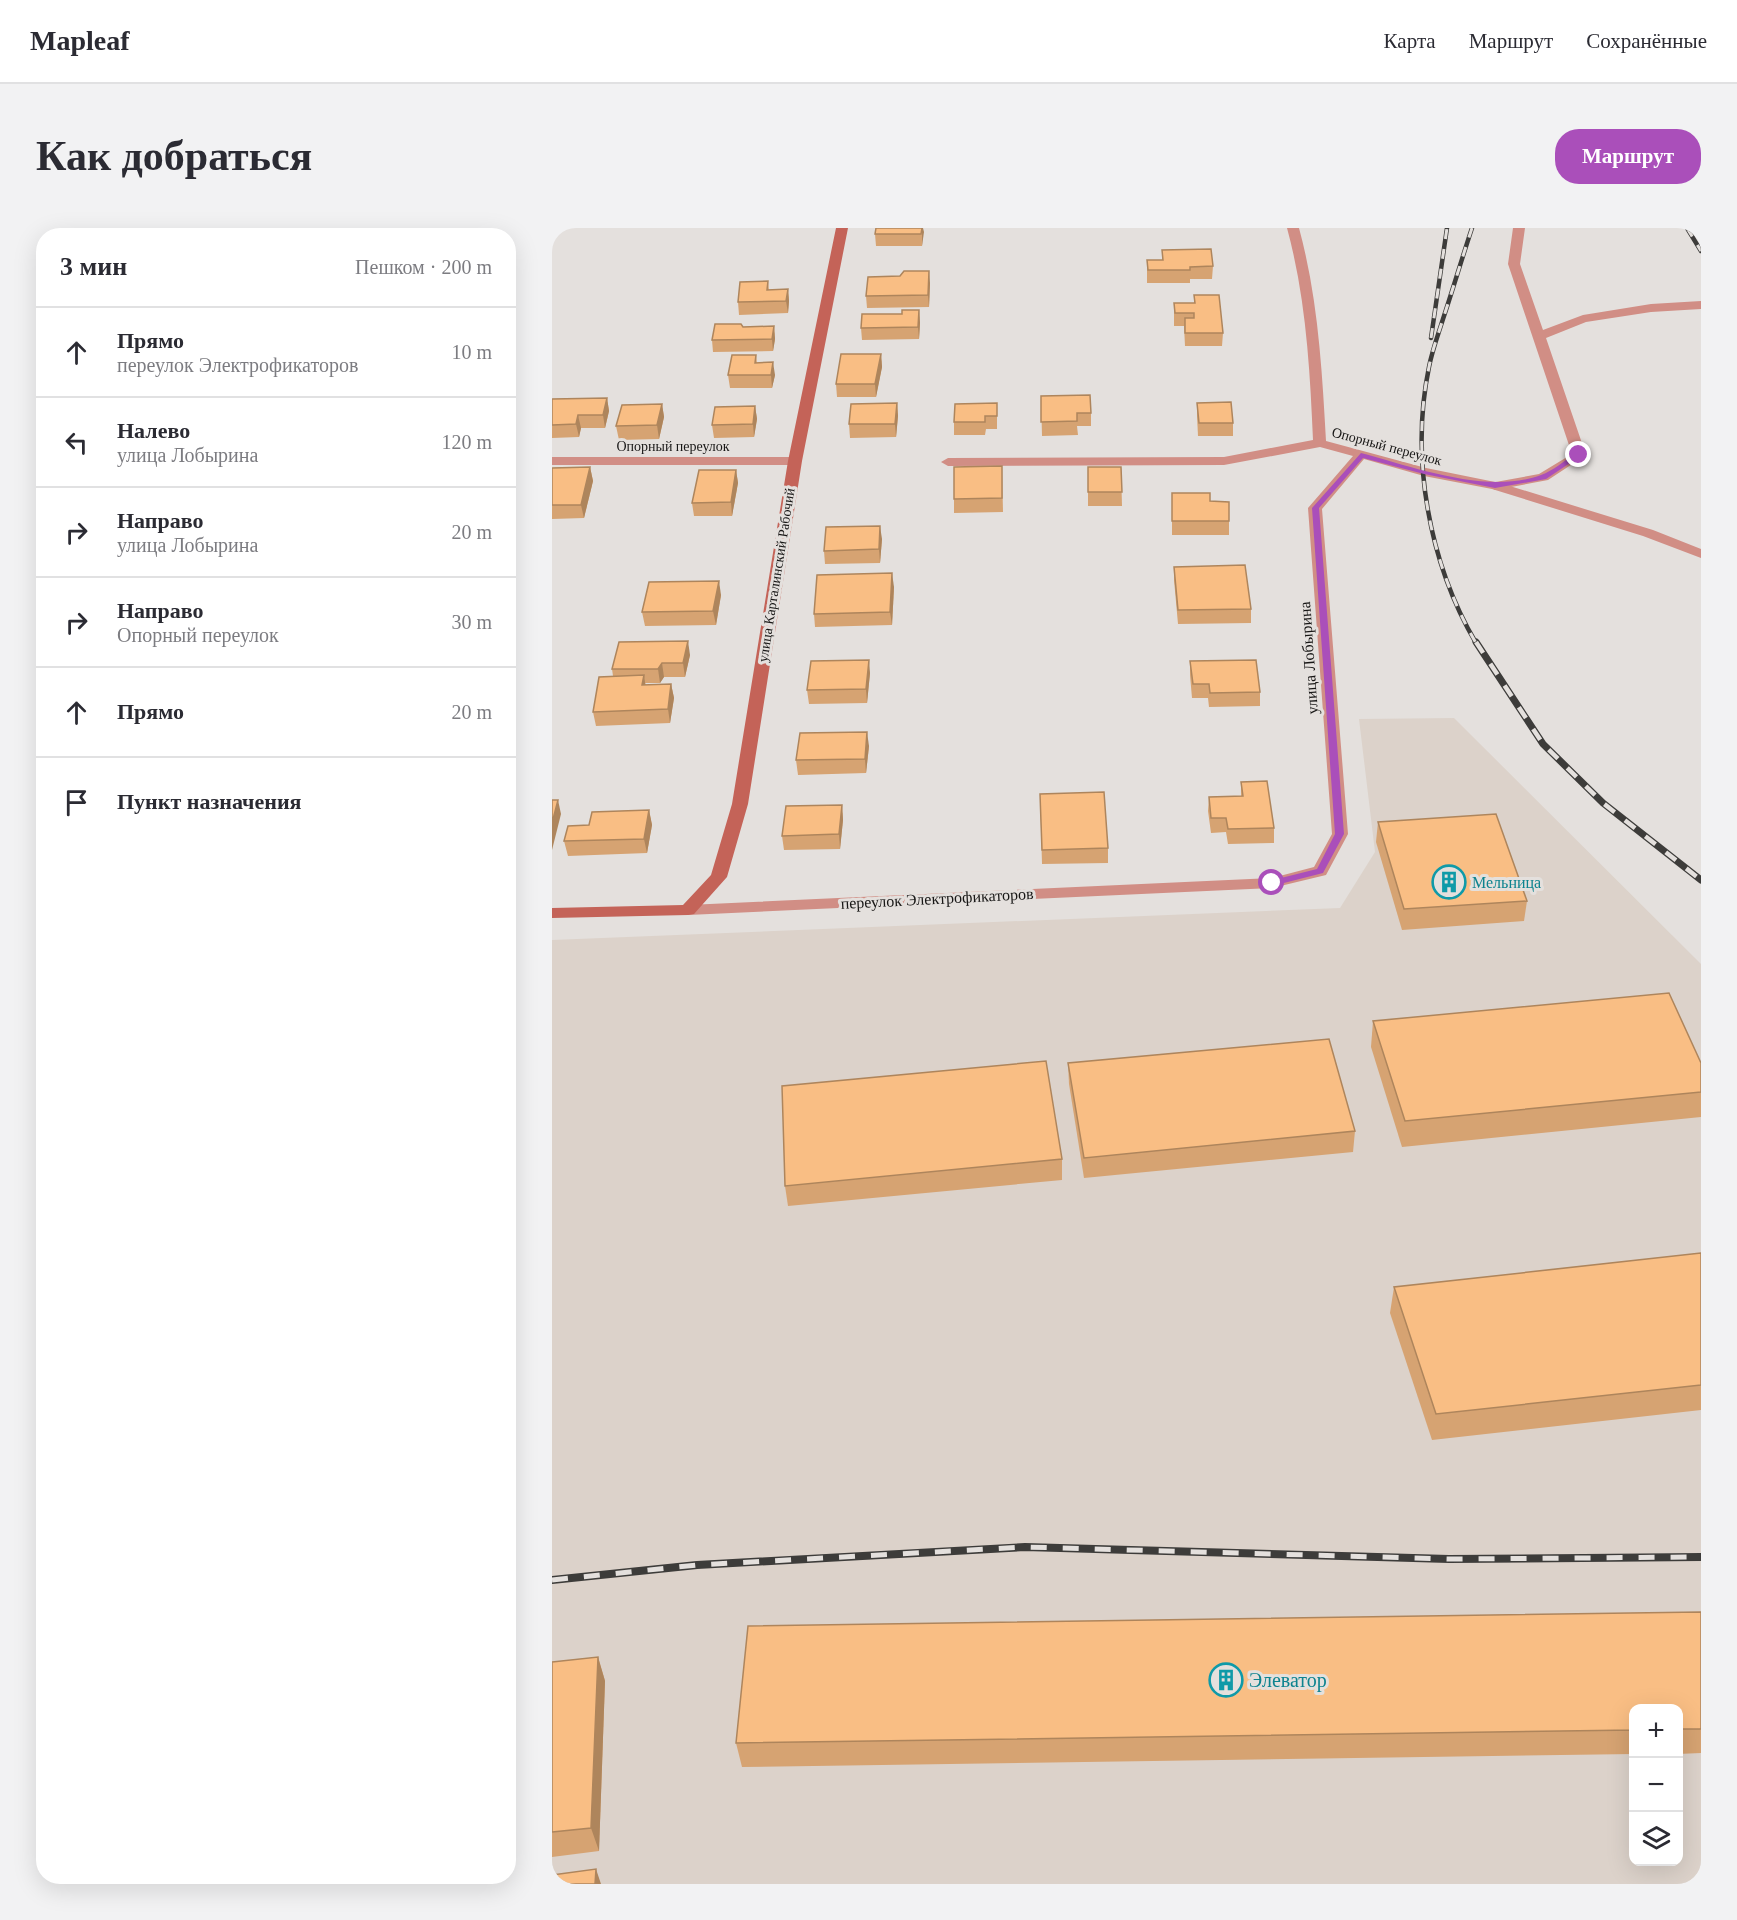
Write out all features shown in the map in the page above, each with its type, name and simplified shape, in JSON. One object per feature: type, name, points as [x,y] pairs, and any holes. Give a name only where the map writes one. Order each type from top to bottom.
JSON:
[{"type":"street","name":"улица Карталинский Рабочий","points":[[688,910],[719,877],[740,804],[795,461],[842,228]]},
{"type":"street","points":[[1293,228],[1301,258],[1314,339],[1320,443]]},
{"type":"street","points":[[1495,486],[1544,477],[1579,455],[1514,264],[1519,228]]},
{"type":"street","points":[[1539,336],[1583,319],[1651,308],[1701,304]]},
{"type":"street","name":"Опорный переулок","points":[[948,462],[1224,461],[1320,443],[1424,472],[1495,486],[1648,533],[1701,554]]},
{"type":"street","name":"улица Лобырина","points":[[1320,871],[1340,834],[1315,508],[1361,455]]},
{"type":"street","name":"Опорный переулок","points":[[552,461],[795,461]]},
{"type":"street","name":"переулок Электрофикаторов","points":[[552,914],[688,910],[1272,883],[1320,871]]},
{"type":"shaded area","points":[[1454,718],[1701,964],[1701,1884],[552,1884],[552,940],[1340,908],[1375,852],[1359,719]]},
{"type":"building","points":[[876,228],[922,228],[921,234],[875,234]]},
{"type":"building","points":[[1211,249],[1213,266],[1190,267],[1190,270],[1148,270],[1147,260],[1163,260],[1162,250]]},
{"type":"building","points":[[904,271],[929,271],[928,295],[866,296],[868,277],[900,276]]},
{"type":"building","points":[[768,281],[767,290],[788,289],[786,301],[738,302],[740,282]]},
{"type":"building","points":[[1194,295],[1219,295],[1223,333],[1185,333],[1185,318],[1194,318],[1194,313],[1175,313],[1174,303],[1195,303]]},
{"type":"building","points":[[902,310],[919,310],[918,327],[861,328],[862,314],[902,314]]},
{"type":"building","points":[[715,324],[741,324],[743,327],[774,326],[772,339],[712,340]]},
{"type":"building","points":[[841,354],[881,354],[875,384],[836,384]]},
{"type":"building","points":[[732,355],[756,355],[755,363],[773,362],[771,375],[728,375]]},
{"type":"building","points":[[1090,395],[1091,413],[1077,413],[1077,421],[1041,422],[1041,396]]},
{"type":"building","points":[[607,398],[603,415],[578,415],[576,424],[552,425],[552,399]]},
{"type":"building","points":[[1231,402],[1233,423],[1199,423],[1197,403]]},
{"type":"building","points":[[897,403],[895,424],[849,424],[851,404]]},
{"type":"building","points":[[997,403],[997,416],[985,416],[985,422],[954,422],[955,404]]},
{"type":"building","points":[[662,404],[657,425],[616,426],[622,405]]},
{"type":"building","points":[[755,406],[753,424],[712,425],[715,407]]},
{"type":"building","points":[[1002,466],[1002,498],[954,499],[954,467]]},
{"type":"building","points":[[590,467],[581,505],[552,505],[552,468]]},
{"type":"building","points":[[1088,467],[1121,467],[1122,492],[1088,492]]},
{"type":"building","points":[[699,470],[736,470],[731,502],[692,503]]},
{"type":"building","points":[[1172,493],[1210,493],[1210,501],[1229,502],[1229,521],[1172,521]]},
{"type":"building","points":[[880,526],[879,549],[824,551],[826,527]]},
{"type":"building","points":[[1245,565],[1251,609],[1178,610],[1174,567]]},
{"type":"building","points":[[892,573],[890,612],[814,614],[817,575]]},
{"type":"building","points":[[719,581],[713,611],[642,612],[649,582]]},
{"type":"building","points":[[688,641],[683,663],[662,663],[658,669],[612,669],[619,642]]},
{"type":"building","points":[[869,660],[866,689],[807,690],[811,661]]},
{"type":"building","points":[[1256,660],[1260,692],[1210,693],[1209,684],[1193,684],[1190,661]]},
{"type":"building","points":[[644,675],[642,685],[671,684],[668,709],[593,712],[599,677]]},
{"type":"building","points":[[867,732],[865,759],[796,760],[800,733]]},
{"type":"building","points":[[1267,781],[1274,828],[1228,829],[1226,818],[1211,818],[1209,797],[1243,796],[1241,782]]},
{"type":"building","points":[[1104,792],[1108,848],[1042,850],[1040,794]]},
{"type":"building","points":[[552,800],[558,800],[552,823]]},
{"type":"building","points":[[842,805],[839,834],[782,836],[786,806]]},
{"type":"building","points":[[649,810],[644,839],[564,841],[568,826],[589,825],[592,812]]},
{"type":"building","name":"Мельница","points":[[1496,814],[1527,901],[1404,909],[1378,822]]},
{"type":"building","points":[[1669,993],[1701,1063],[1701,1092],[1405,1121],[1373,1021]]},
{"type":"building","points":[[1329,1039],[1355,1131],[1084,1158],[1068,1063]]},
{"type":"building","points":[[1046,1061],[1062,1159],[785,1186],[782,1086]]},
{"type":"building","points":[[1701,1253],[1701,1385],[1436,1414],[1394,1287]]},
{"type":"building","name":"Элеватор","points":[[1701,1612],[1701,1729],[1683,1729],[1683,1704],[1629,1704],[1629,1730],[736,1743],[748,1626]]},
{"type":"building","points":[[598,1657],[591,1828],[552,1832],[552,1662]]},
{"type":"building","points":[[596,1869],[595,1884],[552,1884],[552,1875]]},
{"type":"railway","points":[[1431,338],[1447,228]]},
{"type":"railway","points":[[1472,228],[1430,361],[1422,437],[1423,473],[1435,545],[1446,579],[1476,643]]},
{"type":"railway","points":[[1687,228],[1701,251]]},
{"type":"railway","points":[[1476,642],[1543,744],[1603,803],[1701,880]]},
{"type":"railway","points":[[552,1580],[697,1565],[1025,1547],[1449,1559],[1701,1557]]},
{"type":"place","name":"Мельница","points":[[1449,882]]},
{"type":"place","name":"Элеватор","points":[[1226,1680]]},
{"type":"route","points":[[1272,883],[1320,871],[1340,834],[1315,508],[1361,455],[1424,472],[1495,486],[1544,477],[1579,455]]}]
